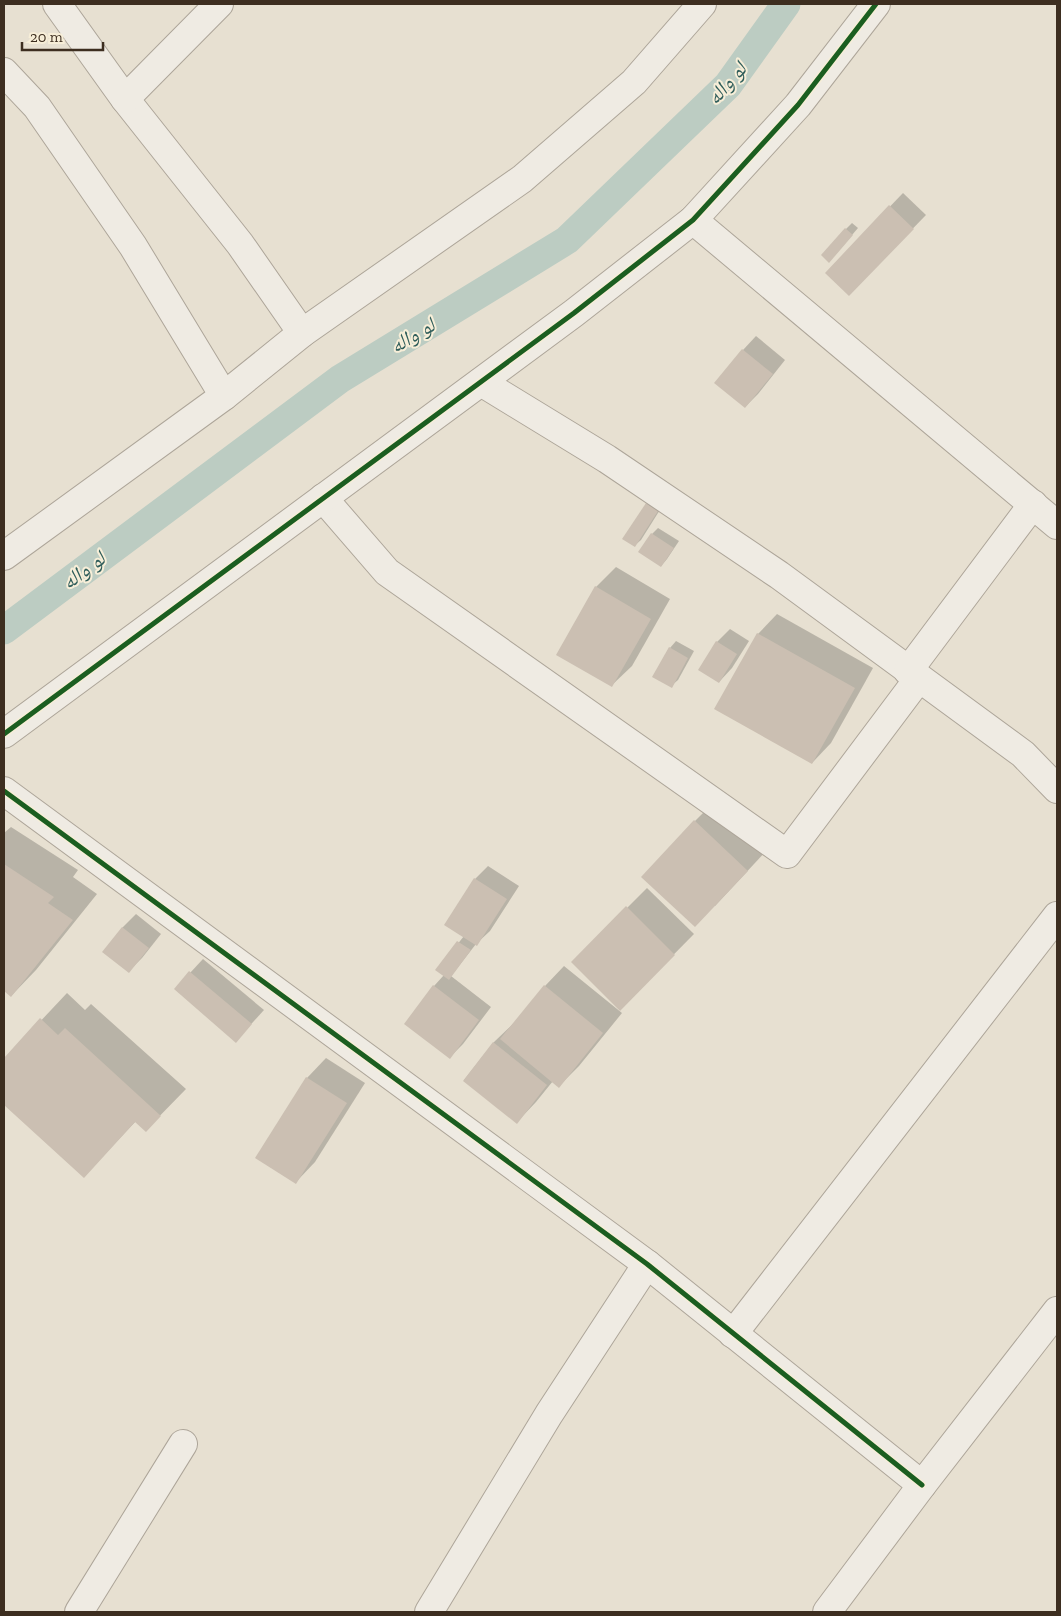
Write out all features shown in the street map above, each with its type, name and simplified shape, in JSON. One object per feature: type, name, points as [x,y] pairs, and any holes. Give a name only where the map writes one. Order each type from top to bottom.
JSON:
[{"type":"street","points":[[57,4],[125,99],[240,244],[302,333]]},
{"type":"street","points":[[125,99],[219,4]]},
{"type":"street","points":[[4,556],[224,396],[302,333],[522,179],[634,82],[702,4]]},
{"type":"street","points":[[4,734],[574,313],[693,220],[798,105],[876,4]]},
{"type":"street","points":[[4,72],[37,107],[133,246],[224,396]]},
{"type":"street","points":[[693,220],[1057,525]]},
{"type":"street","points":[[481,382],[607,460],[778,576],[1023,754],[1057,788]]},
{"type":"street","points":[[323,498],[387,572],[787,854],[1033,504]]},
{"type":"street","points":[[4,791],[646,1264],[922,1485]]},
{"type":"street","points":[[733,1334],[1057,916]]},
{"type":"street","points":[[429,1612],[549,1414],[646,1264]]},
{"type":"street","points":[[828,1612],[922,1485],[1057,1311]]},
{"type":"street","points":[[79,1612],[183,1444]]},
{"type":"building","points":[[889,205],[914,229],[849,296],[825,273]]},
{"type":"building","points":[[845,228],[853,235],[829,263],[821,255]]},
{"type":"building","points":[[742,349],[773,374],[745,408],[714,383]]},
{"type":"building","points":[[646,503],[658,511],[635,547],[622,539]]},
{"type":"building","points":[[651,533],[674,548],[661,567],[638,552]]},
{"type":"building","points":[[595,586],[651,619],[612,687],[556,655]]},
{"type":"building","points":[[757,633],[855,688],[812,764],[714,709]]},
{"type":"building","points":[[716,641],[737,654],[719,683],[698,670]]},
{"type":"building","points":[[669,647],[688,658],[672,688],[652,677]]},
{"type":"building","points":[[694,820],[748,871],[695,927],[641,877]]},
{"type":"building","points":[[4,864],[54,897],[48,903],[73,920],[11,997],[4,991]]},
{"type":"building","points":[[474,878],[507,899],[477,946],[444,925]]},
{"type":"building","points":[[626,906],[675,955],[620,1011],[571,962]]},
{"type":"building","points":[[122,927],[149,948],[129,973],[102,952]]},
{"type":"building","points":[[457,941],[471,950],[449,980],[435,970]]},
{"type":"building","points":[[189,971],[252,1024],[236,1043],[174,989]]},
{"type":"building","points":[[433,985],[479,1020],[450,1059],[404,1024]]},
{"type":"building","points":[[544,985],[603,1033],[559,1088],[500,1039]]},
{"type":"building","points":[[40,1018],[58,1035],[65,1028],[161,1116],[146,1132],[135,1122],[84,1178],[4,1105],[4,1058]]},
{"type":"building","points":[[493,1042],[547,1085],[517,1124],[463,1081]]},
{"type":"building","points":[[306,1077],[347,1103],[296,1184],[255,1158]]},
{"type":"waterway","name":"لو واله","points":[[4,630],[340,379],[567,240],[728,85],[786,4]]},
{"type":"cycle path","points":[[4,734],[574,313],[693,220],[798,105],[876,4]]},
{"type":"cycle path","points":[[4,791],[647,1264],[922,1485]]}]
